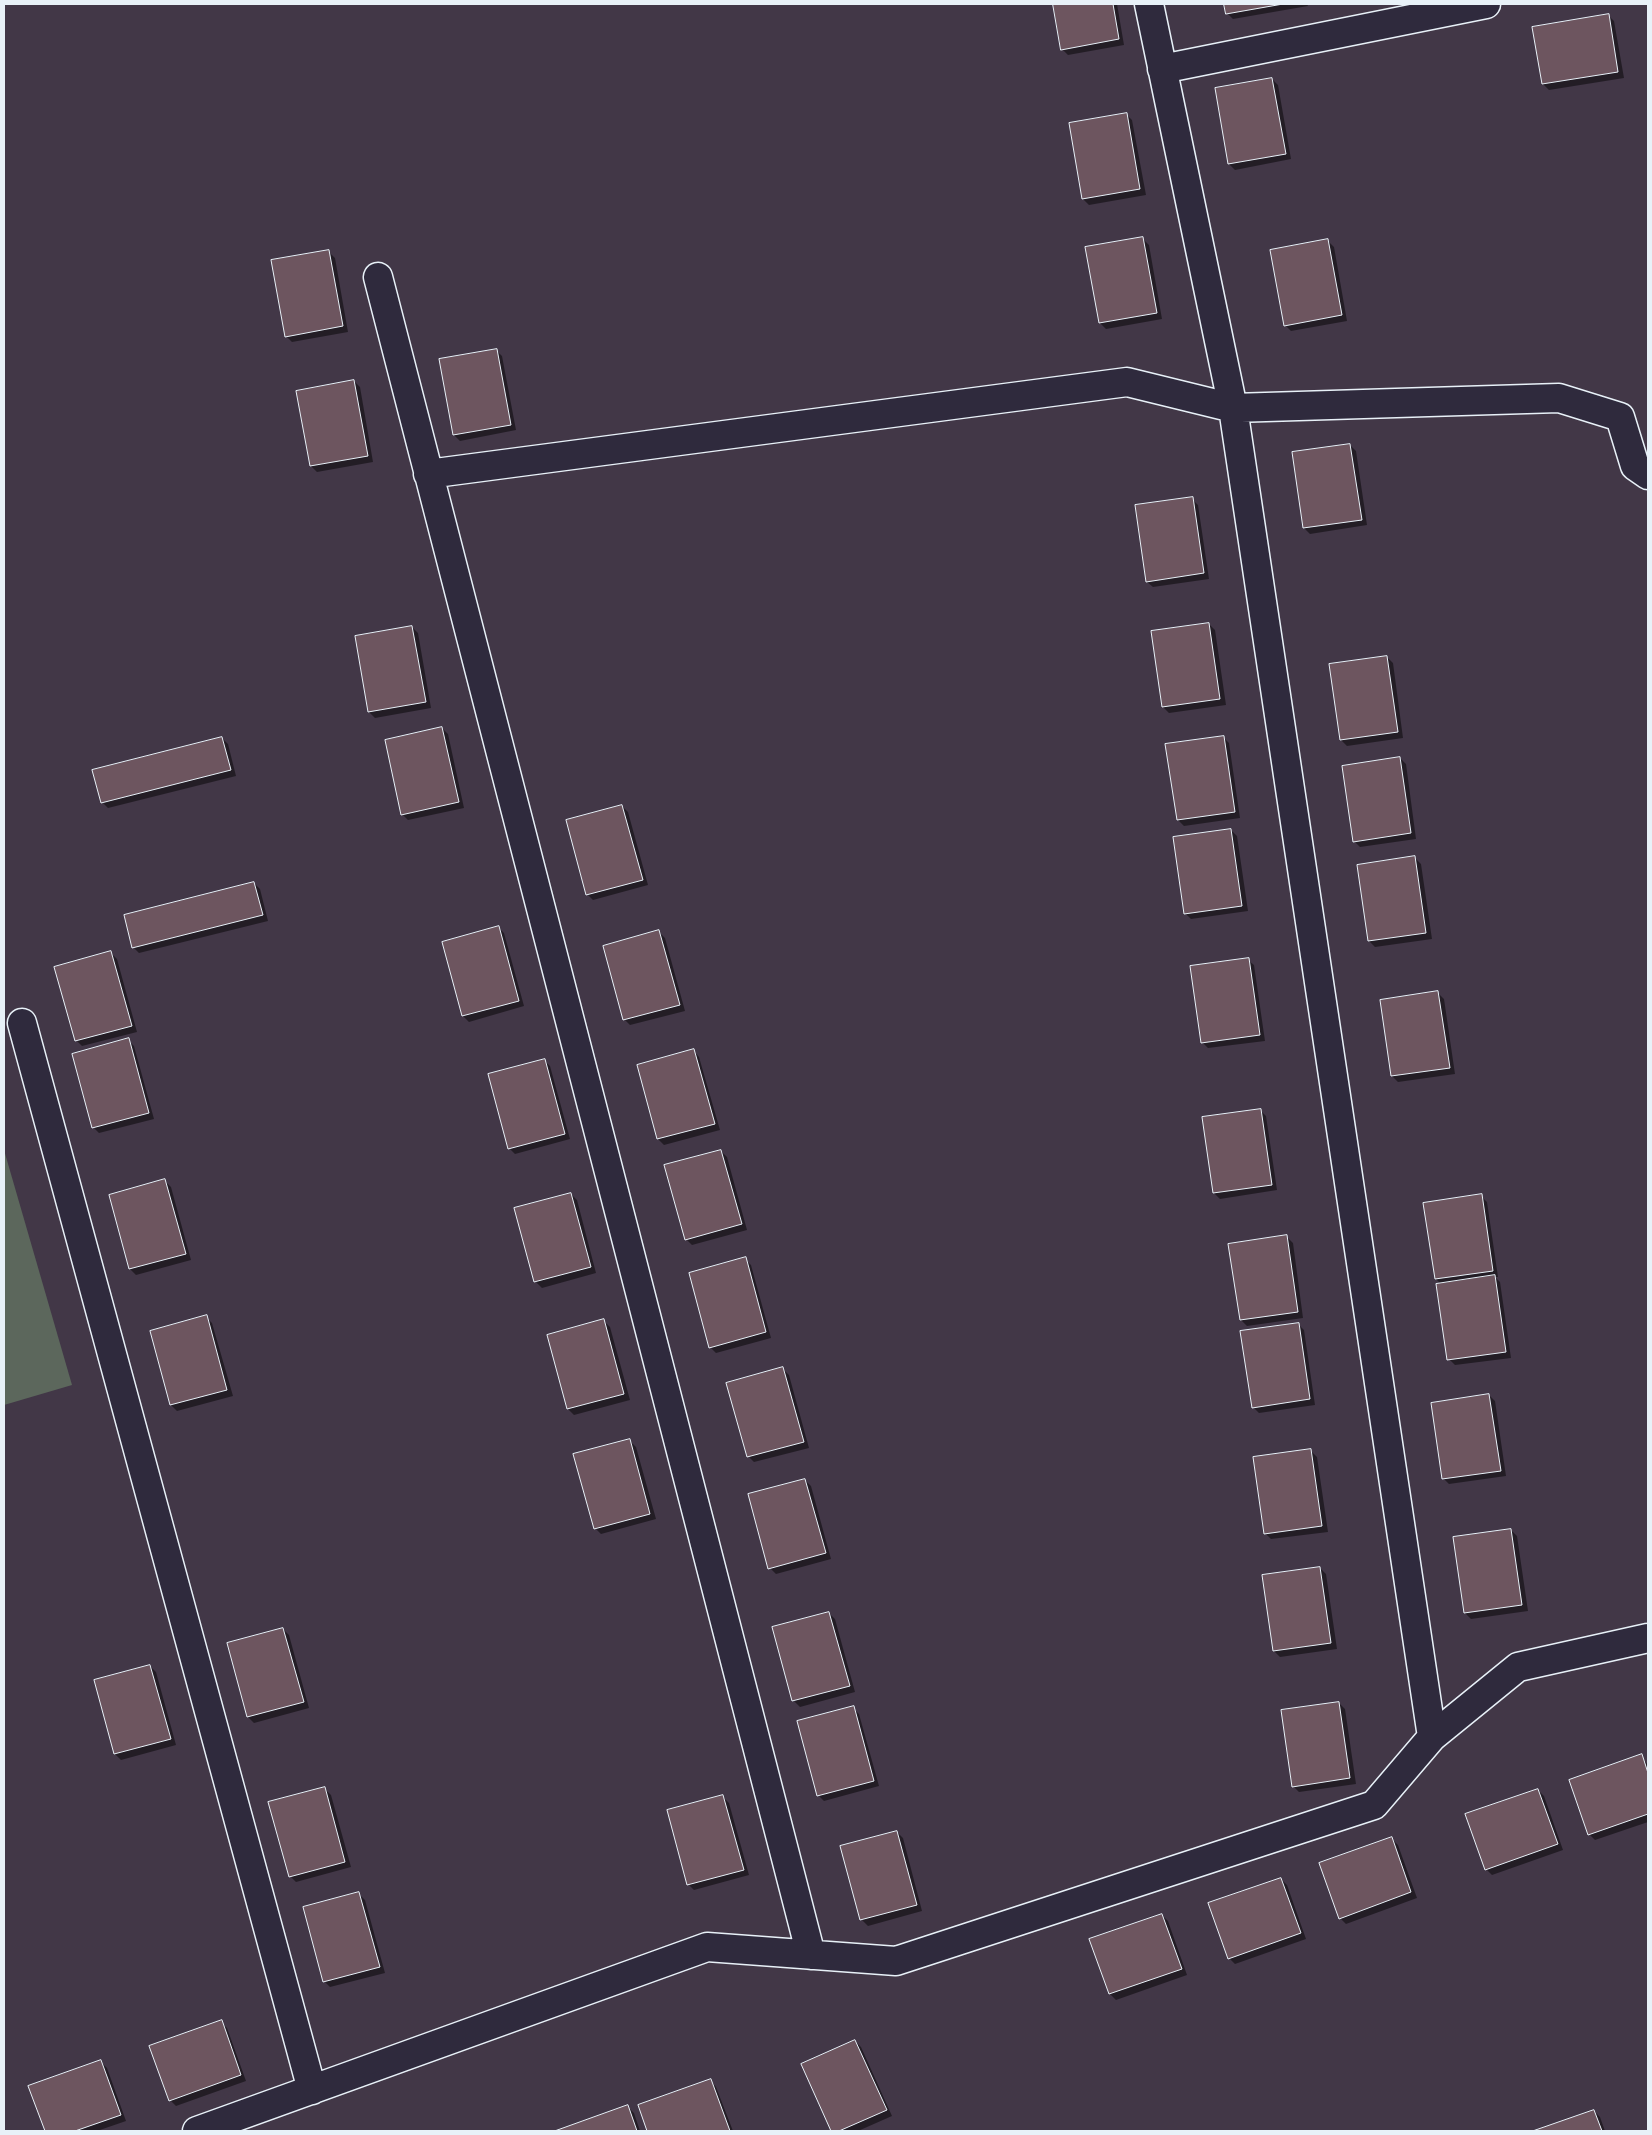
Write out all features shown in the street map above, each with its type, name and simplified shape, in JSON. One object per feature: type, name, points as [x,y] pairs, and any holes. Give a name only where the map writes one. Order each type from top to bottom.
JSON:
[{"type":"street","points":[[1149,4],[1233,408],[1432,1737]]},
{"type":"street","points":[[1162,69],[1486,4]]},
{"type":"street","points":[[378,277],[811,1954]]},
{"type":"street","points":[[428,474],[1127,382],[1233,408],[1559,398],[1620,417],[1634,466],[1648,475]]},
{"type":"street","points":[[22,1023],[312,2090]]},
{"type":"street","points":[[197,2131],[707,1947],[896,1960],[1374,1805],[1432,1737],[1518,1667],[1648,1638]]},
{"type":"green space","points":[[4,1150],[72,1385],[4,1405]]},
{"type":"building","points":[[1053,4],[1113,4],[1119,39],[1061,50]]},
{"type":"building","points":[[1224,4],[1283,4],[1226,14]]},
{"type":"building","points":[[1609,14],[1618,72],[1542,84],[1532,27]]},
{"type":"building","points":[[1272,78],[1286,154],[1228,164],[1215,88]]},
{"type":"building","points":[[1127,113],[1140,189],[1082,199],[1069,123]]},
{"type":"building","points":[[1143,237],[1157,313],[1099,323],[1085,247]]},
{"type":"building","points":[[1328,239],[1342,315],[1284,326],[1270,250]]},
{"type":"building","points":[[329,250],[343,326],[285,337],[271,260]]},
{"type":"building","points":[[497,349],[511,425],[453,435],[439,359]]},
{"type":"building","points":[[354,380],[368,456],[310,466],[296,391]]},
{"type":"building","points":[[1350,444],[1362,520],[1303,528],[1292,452]]},
{"type":"building","points":[[1193,497],[1204,573],[1146,582],[1135,505]]},
{"type":"building","points":[[1209,623],[1220,699],[1162,707],[1151,631]]},
{"type":"building","points":[[412,626],[426,702],[368,712],[355,636]]},
{"type":"building","points":[[1387,656],[1398,732],[1340,740],[1329,664]]},
{"type":"building","points":[[442,727],[459,802],[401,815],[385,740]]},
{"type":"building","points":[[1224,736],[1235,812],[1177,820],[1165,744]]},
{"type":"building","points":[[222,737],[231,770],[101,803],[92,770]]},
{"type":"building","points":[[1400,757],[1411,833],[1353,842],[1342,766]]},
{"type":"building","points":[[622,805],[643,880],[586,895],[566,820]]},
{"type":"building","points":[[1231,829],[1242,906],[1184,914],[1173,837]]},
{"type":"building","points":[[1415,856],[1426,933],[1368,941],[1357,865]]},
{"type":"building","points":[[254,882],[263,915],[132,948],[124,915]]},
{"type":"building","points":[[499,926],[519,1001],[462,1016],[442,942]]},
{"type":"building","points":[[659,930],[680,1005],[623,1020],[603,946]]},
{"type":"building","points":[[111,951],[132,1026],[75,1041],[54,967]]},
{"type":"building","points":[[1249,958],[1260,1035],[1201,1043],[1190,966]]},
{"type":"building","points":[[1438,991],[1450,1068],[1391,1076],[1380,1000]]},
{"type":"building","points":[[129,1038],[149,1113],[92,1128],[72,1054]]},
{"type":"building","points":[[694,1049],[715,1124],[657,1139],[637,1065]]},
{"type":"building","points":[[545,1059],[565,1134],[508,1149],[488,1074]]},
{"type":"building","points":[[1261,1109],[1272,1185],[1213,1193],[1202,1117]]},
{"type":"building","points":[[721,1150],[742,1224],[685,1240],[664,1165]]},
{"type":"building","points":[[165,1179],[186,1254],[129,1269],[109,1195]]},
{"type":"building","points":[[571,1193],[591,1267],[534,1282],[514,1208]]},
{"type":"building","points":[[1482,1194],[1493,1271],[1435,1279],[1423,1203]]},
{"type":"building","points":[[1287,1235],[1298,1312],[1240,1320],[1228,1244]]},
{"type":"building","points":[[746,1257],[766,1332],[709,1348],[689,1273]]},
{"type":"building","points":[[1495,1275],[1506,1352],[1447,1360],[1436,1284]]},
{"type":"building","points":[[207,1315],[227,1390],[170,1405],[150,1331]]},
{"type":"building","points":[[604,1319],[624,1394],[567,1409],[547,1335]]},
{"type":"building","points":[[1299,1323],[1310,1399],[1252,1408],[1240,1331]]},
{"type":"building","points":[[783,1367],[804,1442],[747,1457],[726,1383]]},
{"type":"building","points":[[1489,1394],[1501,1471],[1442,1479],[1431,1403]]},
{"type":"building","points":[[630,1439],[650,1514],[594,1529],[573,1454]]},
{"type":"building","points":[[1311,1449],[1322,1526],[1264,1534],[1253,1457]]},
{"type":"building","points":[[805,1479],[826,1553],[768,1569],[748,1494]]},
{"type":"building","points":[[1511,1529],[1522,1605],[1464,1613],[1453,1537]]},
{"type":"building","points":[[1320,1567],[1331,1643],[1273,1651],[1262,1575]]},
{"type":"building","points":[[829,1612],[850,1686],[792,1701],[772,1627]]},
{"type":"building","points":[[283,1628],[304,1702],[247,1717],[227,1643]]},
{"type":"building","points":[[150,1665],[171,1739],[114,1754],[94,1680]]},
{"type":"building","points":[[1339,1702],[1350,1778],[1292,1787],[1281,1710]]},
{"type":"building","points":[[854,1706],[874,1781],[817,1796],[797,1721]]},
{"type":"building","points":[[1642,1754],[1648,1773],[1648,1814],[1588,1835],[1569,1780]]},
{"type":"building","points":[[325,1787],[345,1862],[289,1877],[268,1802]]},
{"type":"building","points":[[1538,1789],[1558,1844],[1485,1870],[1465,1814]]},
{"type":"building","points":[[723,1795],[744,1870],[687,1885],[667,1810]]},
{"type":"building","points":[[897,1831],[917,1905],[860,1920],[840,1846]]},
{"type":"building","points":[[1392,1837],[1411,1892],[1339,1919],[1319,1863]]},
{"type":"building","points":[[1281,1878],[1301,1933],[1228,1959],[1208,1903]]},
{"type":"building","points":[[359,1892],[380,1967],[323,1982],[303,1907]]},
{"type":"building","points":[[1162,1914],[1182,1969],[1109,1994],[1089,1939]]},
{"type":"building","points":[[222,2020],[241,2075],[169,2101],[149,2046]]},
{"type":"building","points":[[855,2040],[887,2110],[839,2131],[831,2131],[801,2064]]},
{"type":"building","points":[[101,2060],[121,2115],[75,2131],[45,2131],[28,2086]]},
{"type":"building","points":[[711,2079],[730,2131],[647,2131],[638,2105]]},
{"type":"building","points":[[628,2105],[637,2131],[555,2131]]},
{"type":"building","points":[[1594,2110],[1602,2131],[1533,2131]]}]
